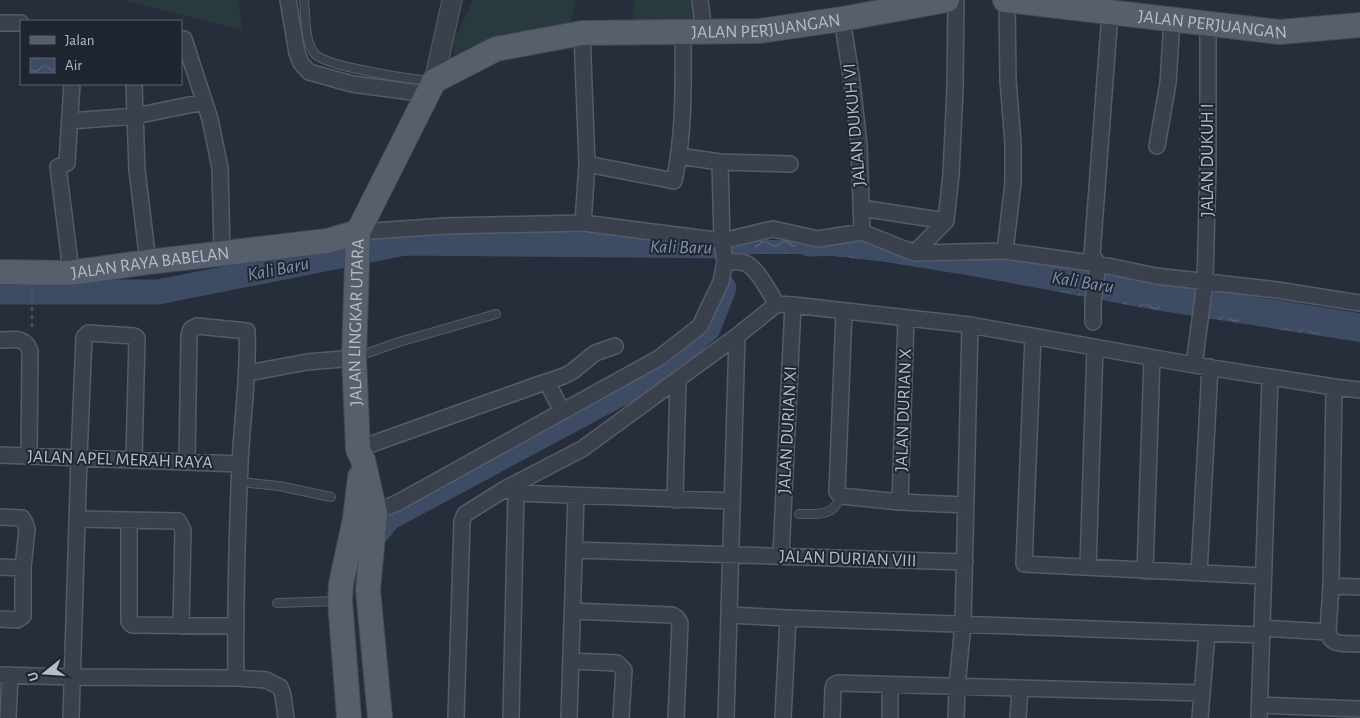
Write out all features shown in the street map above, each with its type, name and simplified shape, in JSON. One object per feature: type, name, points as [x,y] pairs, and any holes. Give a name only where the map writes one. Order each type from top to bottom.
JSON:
[{"type":"main road","name":"JALAN PERJUANGAN","points":[[430,87],[496,48],[582,33],[758,31],[842,19],[865,7],[948,0]]},
{"type":"main road","name":"JALAN PERJUANGAN","points":[[1006,0],[1280,32],[1360,25]]},
{"type":"main road","name":"JALAN LINGKAR UTARA","points":[[380,718],[369,610],[368,518],[360,454],[354,358],[358,233],[430,87]]},
{"type":"main road","name":"JALAN RAYA BABELAN","points":[[0,272],[69,273],[327,241],[358,233]]},
{"type":"main road","name":"JALAN LINGKAR UTARA","points":[[348,718],[340,601],[341,584],[368,518]]},
{"type":"street","points":[[288,0],[297,53],[301,64],[309,72],[352,84],[430,87],[452,0]]},
{"type":"street","points":[[587,164],[674,181],[680,156],[682,98],[700,0]]},
{"type":"street","points":[[914,254],[946,221],[952,164],[956,0]]},
{"type":"street","points":[[1005,251],[1013,184],[1006,0]]},
{"type":"street","points":[[1093,322],[1093,301],[1098,264],[1092,255],[1110,13]]},
{"type":"street","name":"JALAN DUKUH VI","points":[[842,19],[859,145],[862,232]]},
{"type":"street","points":[[1157,146],[1168,83],[1172,20]]},
{"type":"street","points":[[0,23],[20,23]]},
{"type":"street","name":"JALAN DUKUH I","points":[[1194,365],[1204,289],[1208,168],[1208,24]]},
{"type":"street","points":[[582,33],[587,164],[582,223]]},
{"type":"street","points":[[184,38],[210,120],[220,168],[222,253]]},
{"type":"street","points":[[69,273],[69,255],[58,167],[67,163],[72,85]]},
{"type":"street","points":[[134,85],[137,170],[148,262]]},
{"type":"street","points":[[70,121],[135,116],[204,102]]},
{"type":"street","points":[[680,156],[720,162],[790,164]]},
{"type":"street","points":[[368,518],[659,358],[700,326],[721,282],[726,256],[720,162]]},
{"type":"street","points":[[861,208],[946,221]]},
{"type":"street","points":[[358,233],[446,226],[582,223],[726,256],[747,264],[756,272],[777,304]]},
{"type":"street","points":[[726,256],[773,229],[818,239],[862,232],[914,254],[1005,251],[1098,264],[1156,276],[1204,289],[1277,290],[1360,303]]},
{"type":"street","points":[[456,718],[462,521],[465,514],[472,508],[511,491],[582,449],[737,336],[777,304],[970,326],[1334,388],[1360,390]]},
{"type":"street","name":"JALAN DURIAN XI","points":[[782,555],[793,305]]},
{"type":"street","points":[[844,311],[837,492],[841,496],[900,502],[965,505]]},
{"type":"street","name":"JALAN DURIAN X","points":[[900,502],[906,319]]},
{"type":"street","points":[[187,462],[189,336],[191,329],[197,326],[246,331],[248,373],[240,464],[236,678]]},
{"type":"street","points":[[956,718],[963,624],[970,326]]},
{"type":"street","points":[[71,718],[84,337],[88,334],[134,336],[137,338],[134,460]]},
{"type":"street","points":[[726,718],[737,336]]},
{"type":"street","points":[[1033,337],[1024,564],[1263,576]]},
{"type":"street","points":[[0,340],[22,339],[28,344],[30,350],[29,456]]},
{"type":"street","points":[[360,454],[573,371],[594,353],[615,346]]},
{"type":"street","points":[[1088,567],[1095,347]]},
{"type":"street","points":[[248,373],[307,362],[354,358]]},
{"type":"street","points":[[1145,571],[1152,358]]},
{"type":"street","points":[[1199,573],[1210,366]]},
{"type":"street","points":[[1270,377],[1259,712],[1360,709]]},
{"type":"street","points":[[675,500],[678,379]]},
{"type":"street","points":[[547,382],[562,411]]},
{"type":"street","points":[[1334,388],[1331,586],[1328,632],[1329,638],[1335,642],[1360,644]]},
{"type":"street","name":"JALAN APEL MERAH RAYA","points":[[0,455],[240,464]]},
{"type":"street","points":[[511,491],[576,496],[732,501]]},
{"type":"street","points":[[511,491],[511,718]]},
{"type":"street","points":[[569,718],[576,496]]},
{"type":"street","points":[[0,516],[22,518],[27,528],[23,568],[22,616],[17,620],[0,620]]},
{"type":"street","points":[[77,519],[178,521],[182,525],[181,626]]},
{"type":"street","points":[[129,521],[129,622],[132,625],[236,626]]},
{"type":"street","name":"JALAN DURIAN VIII","points":[[574,550],[965,562]]},
{"type":"street","points":[[0,567],[23,568]]},
{"type":"street","points":[[1331,586],[1360,587]]},
{"type":"street","points":[[572,611],[672,614],[677,618],[680,623],[676,718]]},
{"type":"street","points":[[729,615],[1207,633],[1262,631],[1328,632]]},
{"type":"street","points":[[784,718],[788,618]]},
{"type":"street","points":[[1200,718],[1207,633]]},
{"type":"street","points":[[571,661],[617,663],[621,665],[624,670],[621,718]]},
{"type":"street","points":[[8,718],[5,675],[266,680],[280,687],[286,718]]},
{"type":"street","points":[[832,718],[833,689],[834,685],[838,683],[1202,693]]},
{"type":"street","points":[[890,685],[890,718]]},
{"type":"street","points":[[1018,718],[1020,688]]},
{"type":"lane","points":[[304,0],[308,38],[315,54],[330,63],[410,79],[430,87]]},
{"type":"lane","points":[[354,358],[399,342],[496,314]]},
{"type":"lane","points":[[240,482],[280,486],[331,497]]},
{"type":"lane","points":[[799,514],[830,512],[837,506],[841,496]]},
{"type":"lane","points":[[277,603],[340,601]]},
{"type":"path","points":[[32,290],[33,330]]},
{"type":"shaded area","points":[[123,0],[238,0],[242,30]]},
{"type":"shaded area","points":[[473,0],[576,0],[570,24],[457,60],[452,44]]},
{"type":"shaded area","points":[[634,0],[695,0],[698,25],[633,25]]},
{"type":"water","points":[[818,239],[914,253],[1045,280],[1290,316],[1360,324],[1360,342],[1155,310],[915,265],[815,254],[728,254],[725,241]]},
{"type":"waterway","name":"Kali Baru","points":[[0,292],[158,292],[405,243],[742,246]]},
{"type":"waterway","name":"Kali Baru","points":[[809,244],[846,243],[1360,326]]},
{"type":"waterway","points":[[364,548],[389,518],[650,378],[708,329],[724,288]]}]
